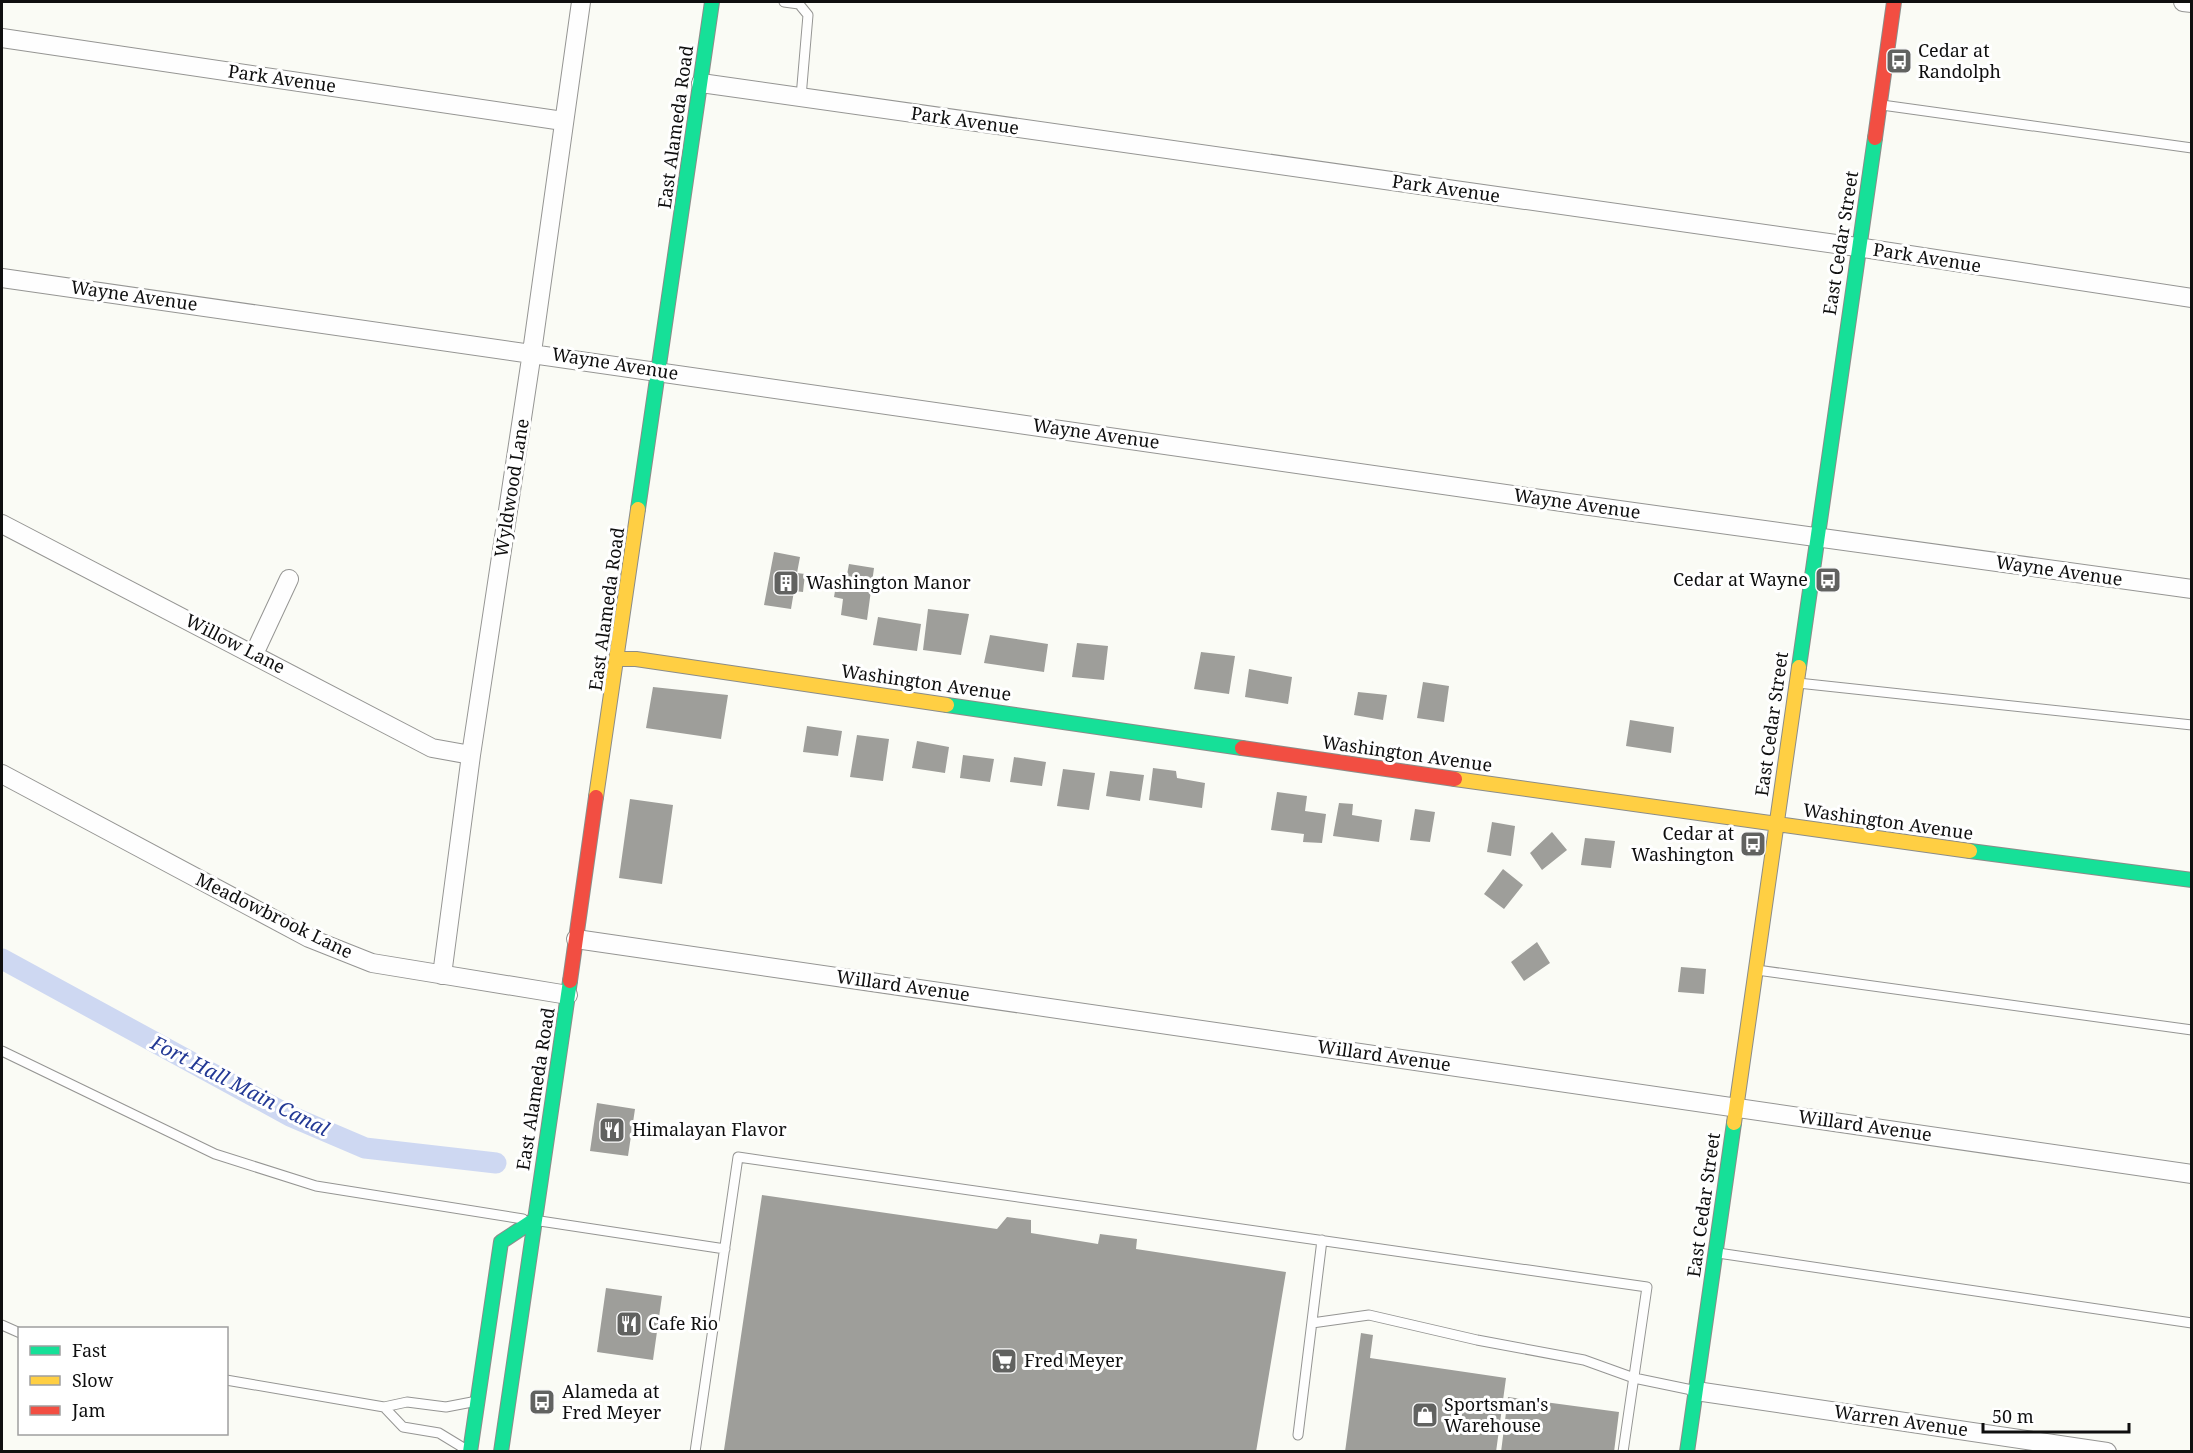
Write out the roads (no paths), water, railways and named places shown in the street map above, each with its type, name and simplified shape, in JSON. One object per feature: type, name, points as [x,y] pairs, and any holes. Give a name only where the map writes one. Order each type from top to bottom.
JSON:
[{"type":"street","name":"Wyldwood Lane","points":[[442,975],[471,755],[532,352],[581,2]]},
{"type":"street","name":"East Alameda Road","points":[[502,1451],[712,2]]},
{"type":"street","name":"East Cedar Street","points":[[1687,1452],[1857,247],[1881,105],[1894,2]]},
{"type":"street","points":[[2183,2],[2192,3]]},
{"type":"street","name":"Park Avenue","points":[[2,38],[563,121]]},
{"type":"street","name":"Park Avenue","points":[[701,83],[1857,247],[2192,298]]},
{"type":"street","name":"Wayne Avenue","points":[[2,278],[532,352],[1816,539],[2192,589]]},
{"type":"street","name":"Willow Lane","points":[[2,524],[432,748],[471,755]]},
{"type":"street","points":[[254,654],[289,579]]},
{"type":"street","name":"Washington Avenue","points":[[618,659],[636,659],[1777,826],[2192,880]]},
{"type":"street","name":"Meadowbrook Lane","points":[[2,774],[309,938],[372,963],[568,995]]},
{"type":"street","name":"Willard Avenue","points":[[576,939],[2192,1174]]},
{"type":"street","points":[[470,1452],[501,1242],[534,1220]]},
{"type":"street","name":"Warren Avenue","points":[[1696,1391],[2107,1452]]},
{"type":"lane","points":[[784,2],[799,4],[808,15],[801,97]]},
{"type":"lane","points":[[1881,105],[2192,148]]},
{"type":"lane","points":[[1796,682],[2192,726]]},
{"type":"lane","points":[[1755,970],[2192,1030]]},
{"type":"lane","points":[[2,1051],[215,1154],[316,1186],[725,1249]]},
{"type":"lane","points":[[695,1452],[738,1157],[1647,1287],[1623,1452]]},
{"type":"lane","points":[[1298,1435],[1322,1240]]},
{"type":"lane","points":[[1716,1253],[2192,1323]]},
{"type":"lane","points":[[1312,1323],[1369,1315],[1477,1340],[1584,1360],[1634,1378],[1696,1391]]},
{"type":"lane","points":[[2,1325],[18,1332]]},
{"type":"lane","points":[[228,1380],[384,1407],[407,1402],[446,1407],[477,1400]]},
{"type":"lane","points":[[384,1407],[403,1427],[439,1433],[470,1452]]},
{"type":"waterway","name":"Fort Hall Main Canal","points":[[2,959],[290,1116],[365,1148],[496,1163]]},
{"type":"place","name":"Cedar at Randolph","points":[[1899,61]]},
{"type":"place","name":"Cedar at Wayne","points":[[1828,580]]},
{"type":"place","name":"Washington Manor","points":[[786,583]]},
{"type":"place","name":"Cedar at Washington","points":[[1753,844]]},
{"type":"place","name":"Himalayan Flavor","points":[[612,1130]]},
{"type":"place","name":"Cafe Rio","points":[[629,1324]]},
{"type":"place","name":"Fred Meyer","points":[[1004,1361]]},
{"type":"place","name":"Alameda at Fred Meyer","points":[[542,1402]]},
{"type":"place","name":"Sportsman's Warehouse","points":[[1425,1415]]}]
